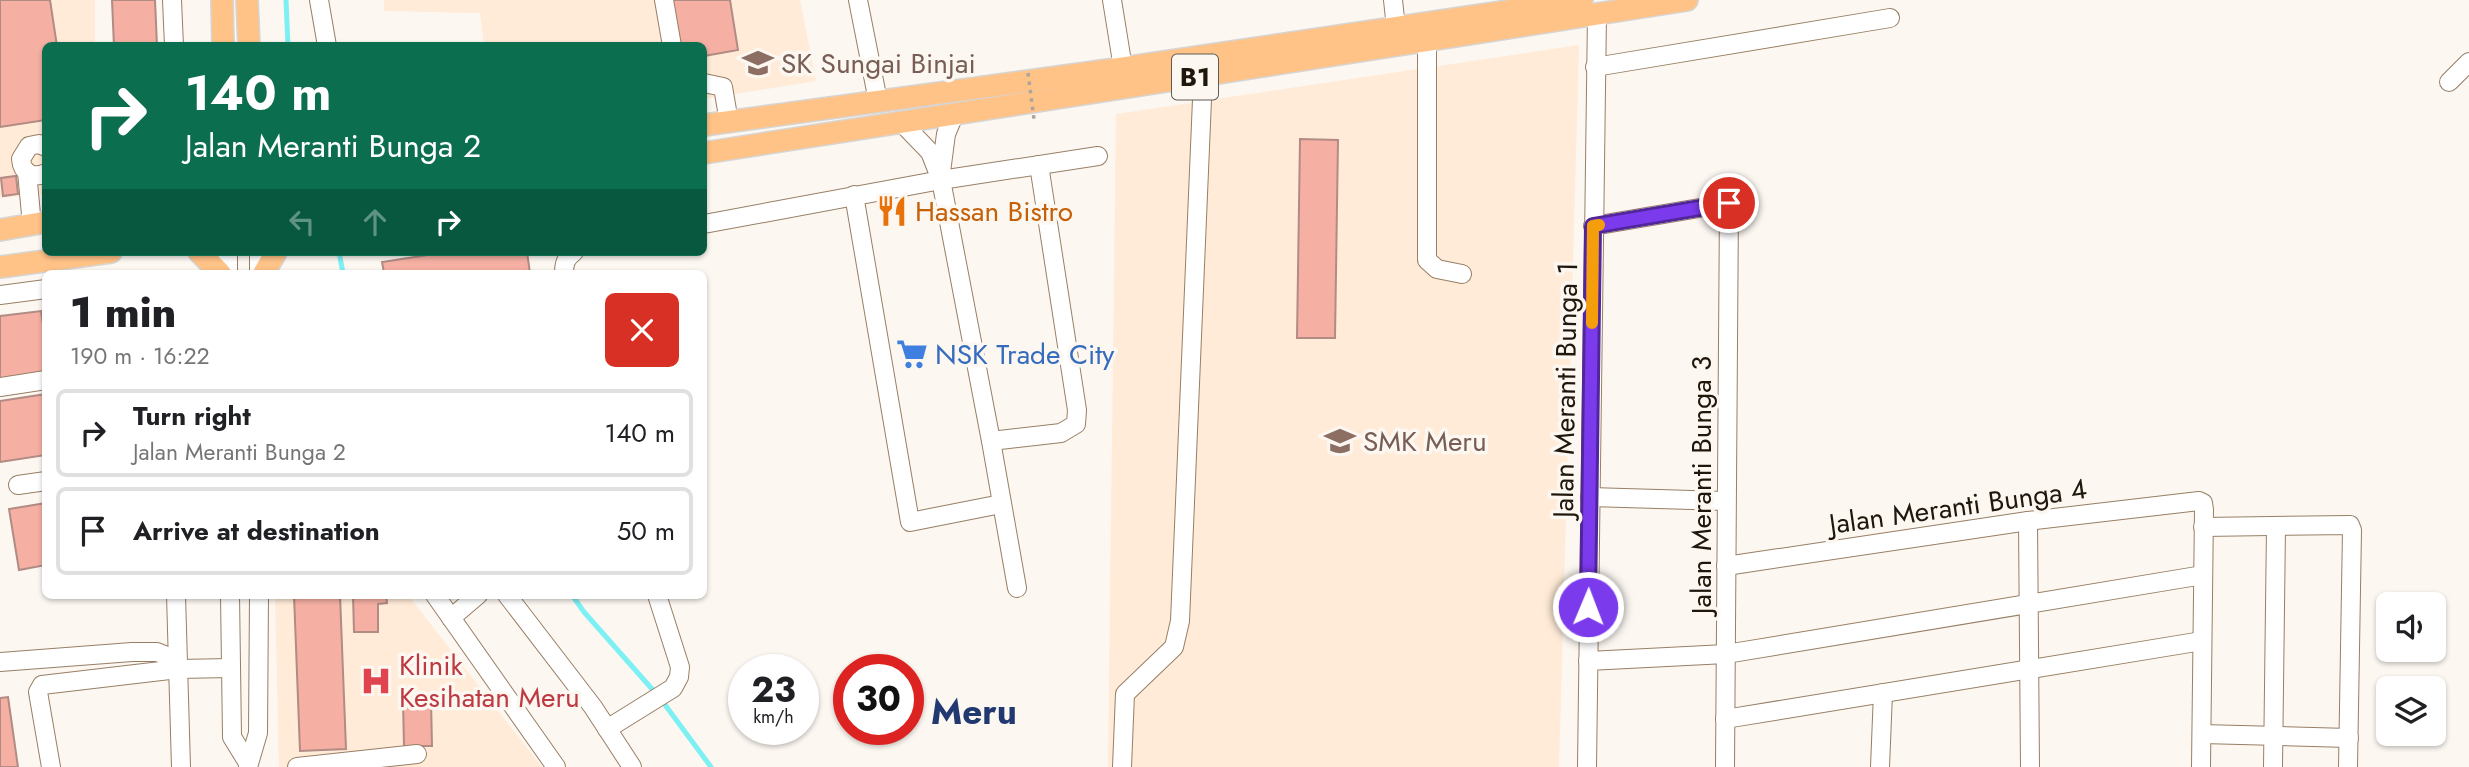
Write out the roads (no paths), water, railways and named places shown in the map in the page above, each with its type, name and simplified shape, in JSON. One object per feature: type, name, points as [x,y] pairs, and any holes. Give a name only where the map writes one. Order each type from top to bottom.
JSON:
[{"type":"main road","points":[[222,0],[223,42]]},
{"type":"main road","points":[[247,0],[249,42]]},
{"type":"main road","name":"B1","points":[[707,125],[1396,28],[1508,6],[1590,7],[1687,0]]},
{"type":"main road","name":"B1","points":[[707,153],[1427,41],[1590,7]]},
{"type":"main road","points":[[0,230],[39,223]]},
{"type":"main road","points":[[0,267],[82,256]]},
{"type":"main road","points":[[203,256],[217,270]]},
{"type":"street","points":[[172,0],[174,42]]},
{"type":"street","points":[[319,0],[326,42]]},
{"type":"street","points":[[664,0],[671,42]]},
{"type":"street","points":[[858,0],[878,101]]},
{"type":"street","points":[[1112,0],[1123,68]]},
{"type":"street","points":[[1393,0],[1396,28]]},
{"type":"street","name":"Jalan Meranti Bunga 1","points":[[1587,767],[1595,67],[1590,7]]},
{"type":"street","points":[[1595,67],[1890,18]]},
{"type":"street","points":[[1427,41],[1427,260],[1437,269],[1462,274]]},
{"type":"street","points":[[2449,82],[2469,62]]},
{"type":"street","points":[[1122,767],[1125,694],[1174,647],[1180,621],[1203,76]]},
{"type":"street","points":[[707,84],[723,87],[729,121]]},
{"type":"street","points":[[941,180],[946,134],[954,115]]},
{"type":"street","points":[[902,123],[930,152],[941,180],[1017,588]]},
{"type":"street","points":[[39,223],[27,172],[21,164],[25,149],[33,144],[42,145]]},
{"type":"street","points":[[707,223],[854,195],[1098,156]]},
{"type":"street","points":[[991,441],[1061,433],[1076,424],[1077,410],[1039,165]]},
{"type":"street","points":[[27,172],[37,176],[42,174]]},
{"type":"street","points":[[854,195],[910,523],[1001,505]]},
{"type":"street","name":"Jalan Meranti Bunga 3","points":[[1593,226],[1729,203],[1725,767]]},
{"type":"street","points":[[39,262],[42,279]]},
{"type":"street","points":[[0,295],[42,290]]},
{"type":"street","points":[[0,387],[42,381]]},
{"type":"street","points":[[18,485],[42,482]]},
{"type":"street","points":[[1590,497],[1726,501]]},
{"type":"street","name":"Jalan Meranti Bunga 4","points":[[1726,566],[2028,521],[2199,501],[2203,503],[2203,527]]},
{"type":"street","points":[[2028,521],[2030,767]]},
{"type":"street","points":[[2201,767],[2203,527],[2342,524],[2350,525],[2352,530],[2348,767]]},
{"type":"street","points":[[2273,767],[2276,527]]},
{"type":"street","points":[[1588,661],[1726,654],[2203,575]]},
{"type":"street","points":[[176,599],[181,767]]},
{"type":"street","points":[[230,599],[232,737],[248,765]]},
{"type":"street","points":[[248,765],[258,733],[259,599]]},
{"type":"street","points":[[438,599],[556,767]]},
{"type":"street","points":[[451,618],[473,599]]},
{"type":"street","points":[[511,599],[632,767]]},
{"type":"street","points":[[607,729],[673,688],[679,677],[680,667],[658,599]]},
{"type":"street","points":[[1725,719],[2202,641]]},
{"type":"street","points":[[0,662],[157,652],[167,656],[178,669]]},
{"type":"street","points":[[51,767],[38,692],[42,685],[178,669],[231,668]]},
{"type":"street","points":[[1880,767],[1883,693]]},
{"type":"street","points":[[2202,734],[2349,738]]},
{"type":"street","points":[[297,767],[417,754]]},
{"type":"waterway","points":[[286,0],[288,42]]},
{"type":"waterway","points":[[340,256],[342,270]]},
{"type":"waterway","points":[[575,599],[660,698],[711,767]]},
{"type":"place","name":"SK Sungai Binjai","points":[[758,63]]},
{"type":"place","name":"Hassan Bistro","points":[[892,211]]},
{"type":"place","name":"NSK Trade City","points":[[912,354]]},
{"type":"place","name":"SMK Meru","points":[[1340,441]]},
{"type":"place","name":"Klinik Kesihatan Meru","points":[[376,681]]},
{"type":"district","name":"Meru","points":[[974,712]]}]
